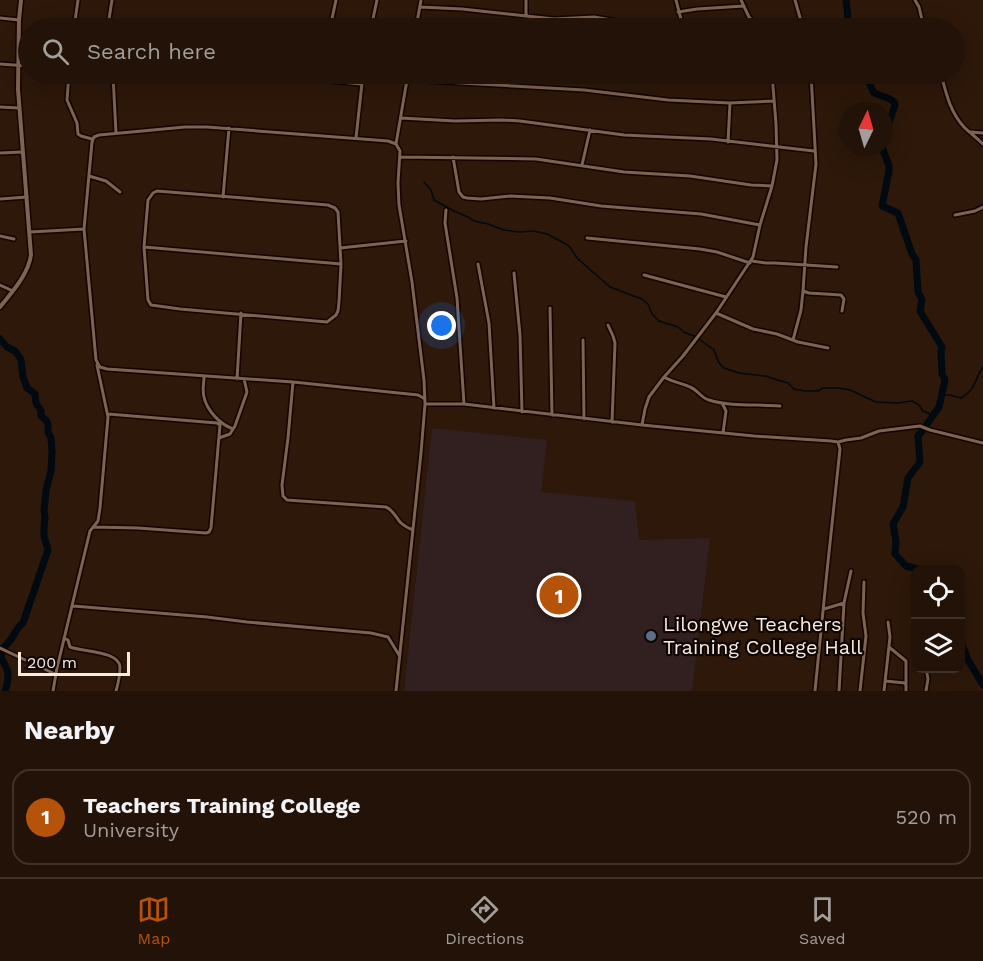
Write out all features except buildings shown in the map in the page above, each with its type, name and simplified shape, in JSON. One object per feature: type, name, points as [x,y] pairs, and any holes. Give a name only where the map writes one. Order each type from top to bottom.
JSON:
[{"type":"street","points":[[19,18],[21,0]]},
{"type":"street","points":[[75,18],[78,0]]},
{"type":"street","points":[[332,18],[336,0]]},
{"type":"street","points":[[374,18],[377,0]]},
{"type":"street","points":[[418,18],[422,0]]},
{"type":"street","points":[[526,0],[526,15]]},
{"type":"street","points":[[676,0],[681,18]]},
{"type":"street","points":[[741,0],[751,18]]},
{"type":"street","points":[[795,0],[800,18]]},
{"type":"street","points":[[915,0],[922,18]]},
{"type":"street","points":[[109,18],[111,1]]},
{"type":"street","points":[[678,12],[744,6]]},
{"type":"street","points":[[420,7],[547,18]]},
{"type":"street","points":[[0,18],[18,20]]},
{"type":"street","points":[[574,18],[600,18]]},
{"type":"street","points":[[0,64],[18,66]]},
{"type":"street","points":[[0,307],[30,261],[30,232],[18,84]]},
{"type":"street","points":[[68,84],[67,100],[78,126],[78,134],[92,139]]},
{"type":"street","points":[[113,84],[116,133]]},
{"type":"street","points":[[356,138],[361,84]]},
{"type":"street","points":[[396,144],[407,84]]},
{"type":"street","points":[[478,84],[584,90],[668,100],[730,103],[774,101]]},
{"type":"street","points":[[642,425],[646,403],[716,313],[750,262],[776,170],[777,146],[773,84]]},
{"type":"street","points":[[793,340],[801,310],[816,164],[811,84]]},
{"type":"street","points":[[944,84],[949,103],[960,122],[983,144]]},
{"type":"street","points":[[728,142],[730,103]]},
{"type":"street","points":[[0,107],[19,108]]},
{"type":"street","points":[[401,118],[520,121],[633,136],[706,139],[814,151]]},
{"type":"street","points":[[53,691],[90,531],[98,521],[104,474],[108,414],[96,360],[84,229],[92,139],[96,135],[185,127],[229,128],[388,141],[396,144],[400,151],[398,194],[420,347],[425,401],[396,691]]},
{"type":"street","points":[[223,197],[229,128]]},
{"type":"street","points":[[582,165],[590,130]]},
{"type":"street","points":[[969,131],[983,133]]},
{"type":"street","points":[[0,153],[22,152]]},
{"type":"street","points":[[400,157],[523,158],[624,172],[690,176],[772,186]]},
{"type":"street","points":[[453,157],[459,192],[467,198],[510,196],[546,198],[602,206],[701,214],[760,225]]},
{"type":"street","points":[[89,176],[106,181],[120,192]]},
{"type":"street","points":[[161,191],[223,197],[332,206],[338,212],[341,264],[338,312],[332,319],[327,322],[151,305],[148,300],[144,247],[148,200],[153,193],[161,191]]},
{"type":"street","points":[[0,199],[27,197]]},
{"type":"street","points":[[955,215],[983,207]]},
{"type":"street","points":[[446,210],[446,226],[458,307],[464,404]]},
{"type":"street","points":[[30,232],[84,229]]},
{"type":"street","points":[[0,236],[14,239]]},
{"type":"street","points":[[587,238],[700,249],[750,262],[837,267]]},
{"type":"street","points":[[340,248],[406,241]]},
{"type":"street","points":[[144,247],[341,264]]},
{"type":"street","points":[[478,264],[489,323],[494,408]]},
{"type":"street","points":[[514,273],[520,335],[522,412]]},
{"type":"street","points":[[644,275],[726,297]]},
{"type":"street","points":[[0,285],[12,291]]},
{"type":"street","points":[[803,291],[841,295],[844,299],[842,310]]},
{"type":"street","points":[[550,308],[552,415]]},
{"type":"street","points":[[237,379],[241,313]]},
{"type":"street","points":[[716,313],[753,329],[828,348]]},
{"type":"street","points":[[608,325],[615,343],[612,422]]},
{"type":"street","points":[[583,340],[584,418]]},
{"type":"street","points":[[96,360],[100,367],[107,369],[292,382],[418,395],[425,401],[723,433],[838,442],[861,438],[879,431],[920,426],[983,443]]},
{"type":"street","points":[[204,377],[203,396],[206,403],[222,424],[233,429]]},
{"type":"street","points":[[664,377],[690,386],[706,399],[722,403],[780,406]]},
{"type":"street","points":[[219,438],[230,434],[233,429],[247,392],[244,379]]},
{"type":"street","points":[[292,382],[282,485],[285,499],[386,507],[392,510],[399,521],[413,530]]},
{"type":"street","points":[[722,403],[726,411],[723,433]]},
{"type":"street","points":[[93,527],[209,532],[212,528],[220,425],[108,414]]},
{"type":"street","points":[[815,691],[840,449],[838,442]]},
{"type":"street","points":[[839,691],[844,603],[851,571]]},
{"type":"street","points":[[860,691],[866,636],[863,613],[864,582]]},
{"type":"street","points":[[824,609],[844,603]]},
{"type":"street","points":[[73,606],[371,633],[388,637],[400,656]]},
{"type":"street","points":[[884,691],[890,637],[888,622]]},
{"type":"street","points":[[64,638],[68,640],[70,647],[108,654],[118,661],[120,666],[116,691]]},
{"type":"street","points":[[889,646],[906,661],[906,691]]},
{"type":"street","points":[[0,648],[56,674]]},
{"type":"street","points":[[926,691],[927,673]]},
{"type":"street","points":[[885,681],[902,682],[906,685]]},
{"type":"shaded area","points":[[432,428],[547,440],[541,492],[635,501],[639,540],[710,538],[692,691],[404,691]]},
{"type":"waterway","points":[[846,0],[848,18]]},
{"type":"waterway","points":[[870,84],[874,93],[894,102],[893,111]]},
{"type":"waterway","points":[[885,156],[889,171],[882,206],[898,213],[916,260],[918,292],[922,300],[920,311],[942,347],[942,374],[945,380],[939,407],[918,436],[920,462],[908,478],[903,507],[893,524],[896,541],[895,554],[906,566],[911,567]]},
{"type":"waterway","points":[[424,182],[431,190],[434,200],[474,221],[504,230],[547,234],[562,242],[569,246],[577,258],[610,287],[642,299],[659,321],[678,327],[696,337]]},
{"type":"waterway","points":[[0,339],[7,347],[15,351],[21,360],[27,388],[35,394],[41,416],[48,424],[52,452],[44,511],[44,536],[48,550],[23,623],[1,654],[8,676],[5,691]]},
{"type":"waterway","points":[[699,339],[714,350],[719,363],[724,368],[739,373],[765,376],[788,383],[794,389],[805,391],[839,388],[850,390],[876,402],[912,401],[923,411],[933,415]]},
{"type":"waterway","points":[[941,395],[961,398],[966,395],[973,387],[983,367]]},
{"type":"waterway","points":[[965,652],[983,685]]},
{"type":"place","name":"Teachers Training College","points":[[559,595]]},
{"type":"place","name":"Lilongwe Teachers Training College Hall","points":[[651,636]]}]
